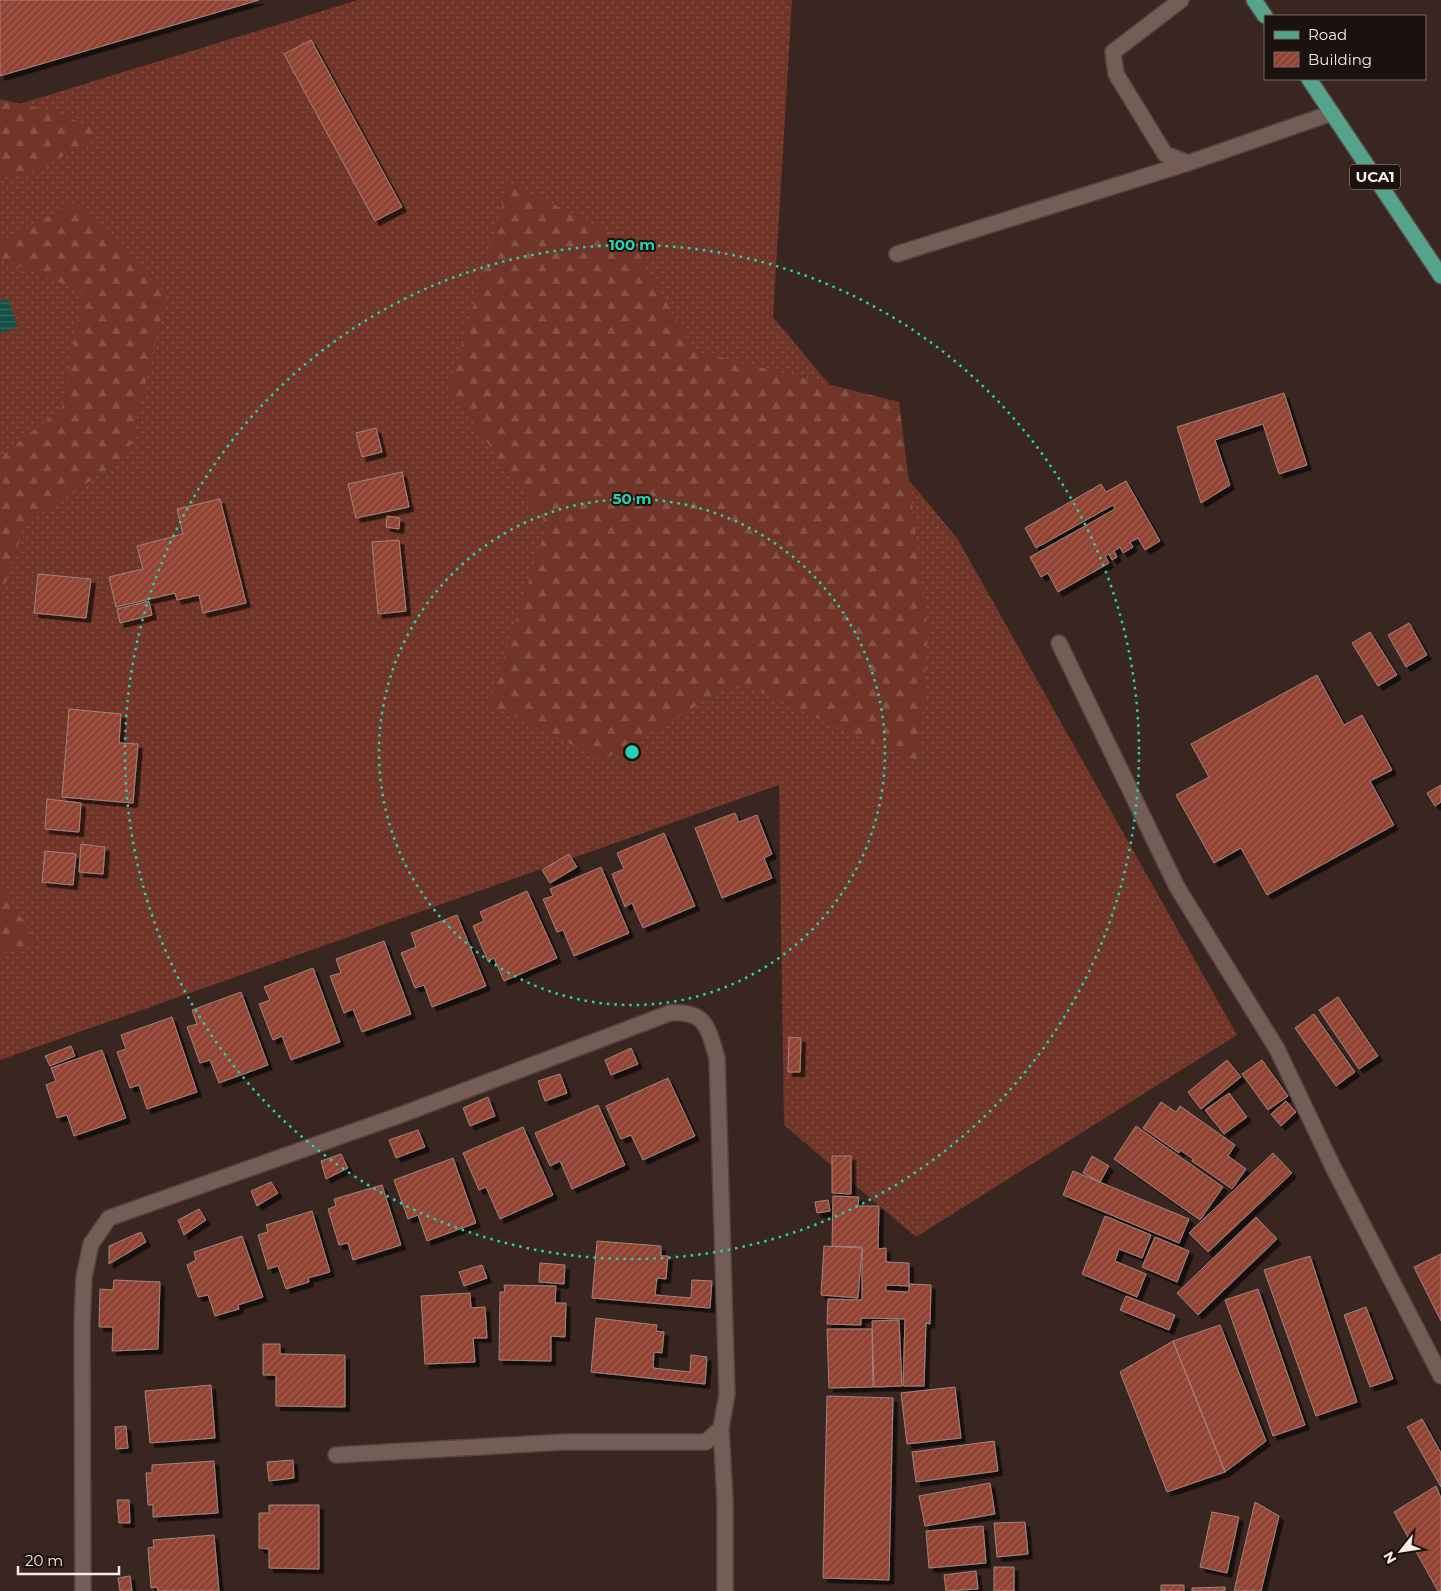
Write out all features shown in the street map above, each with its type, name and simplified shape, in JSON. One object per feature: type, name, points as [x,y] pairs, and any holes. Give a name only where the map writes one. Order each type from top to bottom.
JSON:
[{"type":"main road","points":[[1254,0],[1264,15]]},
{"type":"main road","name":"UCA1","points":[[1309,80],[1441,276]]},
{"type":"street","points":[[1181,0],[1113,52],[1116,74],[1165,154],[1188,163]]},
{"type":"street","points":[[897,254],[1188,163],[1332,113]]},
{"type":"street","points":[[1059,643],[1177,887],[1277,1049],[1334,1169],[1441,1376]]},
{"type":"street","points":[[83,1591],[82,1324],[84,1277],[91,1244],[109,1218],[403,1114],[670,1013],[688,1012],[698,1017],[709,1032],[717,1058],[727,1394],[721,1428],[725,1500],[725,1591]]},
{"type":"street","points":[[336,1455],[565,1442],[706,1442],[721,1428]]},
{"type":"green space","points":[[358,0],[792,0],[773,317],[957,538],[1237,1035],[916,1237],[784,1125],[779,785],[0,1060],[0,110]]},
{"type":"green space","points":[[0,99],[57,112],[102,133],[38,171],[0,180]]},
{"type":"green space","points":[[509,182],[633,244],[695,351],[899,402],[928,632],[919,764],[738,682],[603,760],[489,704],[547,525],[449,389]]},
{"type":"green space","points":[[75,202],[167,294],[128,456],[25,524],[0,600],[0,457],[62,408],[83,292],[0,258],[0,242]]},
{"type":"green space","points":[[0,885],[37,942],[0,955]]},
{"type":"water","points":[[8,299],[18,327],[0,333],[0,301]]},
{"type":"building","points":[[0,0],[259,0],[0,76]]},
{"type":"building","points":[[311,40],[402,207],[375,221],[284,54]]},
{"type":"building","points":[[1284,393],[1307,465],[1279,474],[1263,424],[1215,440],[1230,485],[1201,503],[1177,427]]},
{"type":"building","points":[[376,428],[382,452],[362,457],[356,433]]},
{"type":"building","points":[[402,472],[409,507],[356,518],[348,484]]},
{"type":"building","points":[[1126,481],[1160,541],[1145,550],[1138,538],[1130,542],[1133,547],[1123,553],[1120,547],[1114,551],[1117,557],[1112,560],[1109,554],[1105,556],[1109,563],[1058,592],[1048,573],[1041,577],[1030,557],[1115,509],[1113,505],[1036,548],[1025,528],[1101,484],[1106,492]]},
{"type":"building","points":[[220,499],[246,603],[203,613],[199,595],[177,600],[175,593],[116,607],[109,577],[143,569],[137,546],[183,534],[177,509]]},
{"type":"building","points":[[387,516],[400,518],[399,529],[386,527]]},
{"type":"building","points":[[399,540],[406,611],[378,614],[372,542]]},
{"type":"building","points":[[38,574],[91,579],[86,618],[34,613]]},
{"type":"building","points":[[149,601],[152,615],[120,623],[117,609]]},
{"type":"building","points":[[1409,623],[1427,655],[1406,667],[1388,635]]},
{"type":"building","points":[[1370,632],[1397,675],[1378,686],[1352,643]]},
{"type":"building","points":[[1317,675],[1344,725],[1362,715],[1392,770],[1370,781],[1394,825],[1267,895],[1241,848],[1214,863],[1176,795],[1209,777],[1191,744]]},
{"type":"building","points":[[69,709],[121,714],[119,743],[138,744],[133,803],[62,797]]},
{"type":"building","points":[[1441,785],[1441,802],[1435,806],[1427,793]]},
{"type":"building","points":[[47,799],[81,803],[79,832],[45,829]]},
{"type":"building","points":[[735,813],[739,822],[757,815],[772,854],[764,858],[772,878],[722,898],[695,828]]},
{"type":"building","points":[[664,833],[695,906],[643,928],[632,903],[625,907],[612,874],[624,869],[617,853]]},
{"type":"building","points":[[81,844],[105,847],[103,874],[79,872]]},
{"type":"building","points":[[45,851],[76,854],[73,885],[42,882]]},
{"type":"building","points":[[569,854],[577,867],[550,883],[542,870]]},
{"type":"building","points":[[601,867],[629,933],[574,956],[563,930],[557,932],[543,899],[553,896],[550,889]]},
{"type":"building","points":[[527,891],[557,958],[504,981],[494,958],[488,961],[473,926],[484,921],[480,912]]},
{"type":"building","points":[[457,915],[486,986],[432,1007],[424,985],[415,988],[401,953],[416,947],[411,933]]},
{"type":"building","points":[[384,941],[411,1014],[362,1032],[353,1009],[344,1013],[330,976],[341,973],[336,959]]},
{"type":"building","points":[[313,968],[340,1042],[291,1060],[282,1036],[273,1040],[259,1004],[270,1000],[264,987]]},
{"type":"building","points":[[241,992],[268,1065],[219,1083],[210,1060],[200,1063],[187,1027],[197,1024],[192,1010]]},
{"type":"building","points":[[1338,997],[1378,1056],[1359,1069],[1319,1010]]},
{"type":"building","points":[[1314,1014],[1355,1072],[1336,1086],[1295,1028]]},
{"type":"building","points":[[172,1017],[197,1092],[147,1109],[139,1085],[130,1088],[117,1052],[126,1049],[121,1035]]},
{"type":"building","points":[[789,1037],[801,1038],[800,1072],[788,1072]]},
{"type":"building","points":[[71,1046],[75,1056],[50,1066],[45,1056]]},
{"type":"building","points":[[631,1048],[638,1064],[611,1075],[605,1060]]},
{"type":"building","points":[[102,1050],[126,1118],[74,1136],[67,1115],[57,1118],[46,1085],[56,1081],[51,1068]]},
{"type":"building","points":[[1227,1060],[1241,1077],[1201,1109],[1188,1092]]},
{"type":"building","points":[[1262,1060],[1288,1096],[1268,1110],[1242,1074]]},
{"type":"building","points":[[560,1074],[567,1093],[545,1101],[538,1081]]},
{"type":"building","points":[[668,1078],[695,1136],[643,1160],[631,1135],[621,1139],[606,1106]]},
{"type":"building","points":[[1229,1093],[1247,1117],[1224,1134],[1205,1110]]},
{"type":"building","points":[[488,1097],[495,1116],[470,1126],[463,1108]]},
{"type":"building","points":[[1286,1101],[1296,1112],[1281,1126],[1271,1114]]},
{"type":"building","points":[[1161,1102],[1176,1112],[1180,1106],[1235,1145],[1228,1156],[1246,1169],[1232,1189],[1192,1161],[1193,1159],[1180,1150],[1179,1153],[1143,1128]]},
{"type":"building","points":[[598,1105],[625,1165],[572,1189],[560,1161],[550,1166],[535,1133]]},
{"type":"building","points":[[1136,1126],[1223,1187],[1200,1220],[1114,1159]]},
{"type":"building","points":[[523,1127],[553,1195],[500,1219],[486,1187],[479,1190],[463,1153]]},
{"type":"building","points":[[418,1130],[425,1147],[396,1158],[389,1140]]},
{"type":"building","points":[[1273,1153],[1292,1173],[1208,1252],[1189,1233]]},
{"type":"building","points":[[341,1154],[348,1168],[326,1179],[321,1161]]},
{"type":"building","points":[[832,1156],[851,1156],[851,1194],[832,1193]]},
{"type":"building","points":[[1092,1156],[1109,1166],[1100,1182],[1083,1173]]},
{"type":"building","points":[[453,1158],[476,1223],[427,1241],[418,1215],[408,1219],[394,1180]]},
{"type":"building","points":[[1073,1171],[1189,1219],[1179,1243],[1063,1195]]},
{"type":"building","points":[[271,1182],[278,1193],[257,1206],[251,1191]]},
{"type":"building","points":[[382,1185],[401,1245],[353,1260],[348,1243],[339,1245],[328,1209],[336,1206],[334,1199]]},
{"type":"building","points":[[833,1196],[859,1197],[858,1206],[879,1206],[878,1249],[886,1248],[886,1262],[909,1263],[909,1284],[931,1285],[930,1324],[926,1323],[924,1386],[903,1386],[905,1319],[861,1318],[861,1325],[827,1324],[828,1299],[862,1300],[862,1247],[832,1246]],"holes":[[[886,1285],[909,1286],[909,1292],[886,1291]]]},
{"type":"building","points":[[828,1200],[830,1211],[817,1213],[815,1202]]},
{"type":"building","points":[[199,1209],[206,1220],[184,1235],[178,1220]]},
{"type":"building","points":[[312,1211],[330,1272],[308,1278],[309,1282],[286,1289],[278,1266],[268,1269],[258,1235],[268,1232],[266,1225]]},
{"type":"building","points":[[1105,1216],[1151,1235],[1142,1258],[1119,1249],[1115,1261],[1146,1274],[1137,1297],[1082,1274]]},
{"type":"building","points":[[1256,1217],[1277,1239],[1198,1315],[1177,1293]]},
{"type":"building","points":[[141,1232],[146,1242],[109,1264],[109,1246]]},
{"type":"building","points":[[242,1236],[263,1297],[238,1305],[239,1309],[215,1316],[208,1295],[198,1297],[187,1265],[196,1260],[194,1252]]},
{"type":"building","points":[[1155,1237],[1189,1251],[1177,1282],[1142,1267]]},
{"type":"building","points":[[597,1241],[661,1246],[661,1256],[668,1256],[666,1279],[657,1278],[655,1295],[691,1298],[692,1280],[712,1281],[710,1308],[592,1298]]},
{"type":"building","points":[[824,1246],[862,1248],[858,1298],[821,1295]]},
{"type":"building","points":[[1441,1254],[1441,1321],[1414,1267]]},
{"type":"building","points":[[1310,1256],[1357,1402],[1316,1416],[1264,1270]]},
{"type":"building","points":[[540,1263],[565,1265],[564,1284],[539,1282]]},
{"type":"building","points":[[482,1265],[487,1278],[464,1286],[459,1272]]},
{"type":"building","points":[[114,1280],[160,1282],[158,1349],[112,1351],[113,1327],[99,1327],[100,1289],[113,1290]]},
{"type":"building","points":[[504,1285],[556,1286],[555,1303],[566,1303],[565,1337],[551,1336],[551,1361],[499,1360],[500,1292],[505,1292]]},
{"type":"building","points":[[1258,1289],[1305,1425],[1273,1436],[1225,1300]]},
{"type":"building","points":[[470,1293],[471,1308],[485,1307],[487,1338],[473,1338],[475,1362],[425,1364],[421,1296]]},
{"type":"building","points":[[1126,1296],[1175,1315],[1169,1330],[1120,1310]]},
{"type":"building","points":[[1366,1307],[1393,1379],[1370,1387],[1344,1315]]},
{"type":"building","points":[[596,1318],[657,1325],[656,1331],[664,1332],[662,1353],[654,1352],[653,1368],[690,1372],[691,1355],[707,1357],[705,1384],[591,1372]]},
{"type":"building","points":[[899,1320],[902,1386],[874,1387],[872,1321]]},
{"type":"building","points":[[1220,1325],[1266,1441],[1225,1472],[1173,1341]]},
{"type":"building","points":[[827,1329],[872,1329],[873,1387],[829,1388]]},
{"type":"building","points":[[1173,1341],[1225,1472],[1167,1492],[1120,1372]]},
{"type":"building","points":[[263,1344],[280,1344],[280,1354],[345,1355],[345,1407],[276,1406],[276,1375],[263,1375]]},
{"type":"building","points":[[211,1385],[215,1438],[150,1443],[145,1391]]},
{"type":"building","points":[[955,1387],[961,1438],[907,1444],[901,1393]]},
{"type":"building","points":[[827,1396],[893,1398],[889,1580],[823,1578]]},
{"type":"building","points":[[1422,1419],[1441,1453],[1441,1487],[1407,1427]]},
{"type":"building","points":[[126,1426],[128,1448],[116,1449],[115,1427]]},
{"type":"building","points":[[994,1441],[998,1471],[916,1482],[912,1452]]},
{"type":"building","points":[[293,1460],[294,1478],[269,1481],[267,1462]]},
{"type":"building","points":[[214,1461],[218,1513],[153,1517],[153,1505],[148,1505],[146,1473],[152,1473],[152,1465]]},
{"type":"building","points":[[990,1483],[995,1514],[925,1526],[919,1496]]},
{"type":"building","points":[[1436,1486],[1441,1498],[1441,1591],[1438,1591],[1394,1512]]},
{"type":"building","points":[[117,1500],[129,1500],[130,1523],[119,1523]]},
{"type":"building","points":[[1255,1502],[1279,1516],[1261,1591],[1234,1591]]},
{"type":"building","points":[[269,1505],[319,1505],[319,1569],[269,1568],[269,1549],[259,1548],[259,1513],[269,1513]]},
{"type":"building","points":[[1212,1512],[1239,1517],[1227,1573],[1200,1567]]},
{"type":"building","points":[[1025,1522],[1028,1554],[997,1557],[994,1523]]},
{"type":"building","points":[[983,1526],[986,1563],[929,1568],[926,1531]]},
{"type":"building","points":[[214,1535],[219,1591],[158,1591],[157,1587],[151,1588],[148,1548],[154,1547],[153,1540]]},
{"type":"building","points":[[994,1567],[1014,1567],[1014,1591],[994,1591]]},
{"type":"building","points":[[976,1571],[978,1589],[946,1591],[944,1575]]},
{"type":"building","points":[[130,1576],[132,1591],[120,1591],[118,1578]]},
{"type":"building","points":[[1161,1585],[1184,1585],[1184,1591],[1161,1591]]},
{"type":"building","points":[[1225,1587],[1225,1591],[1192,1591],[1192,1588]]}]
